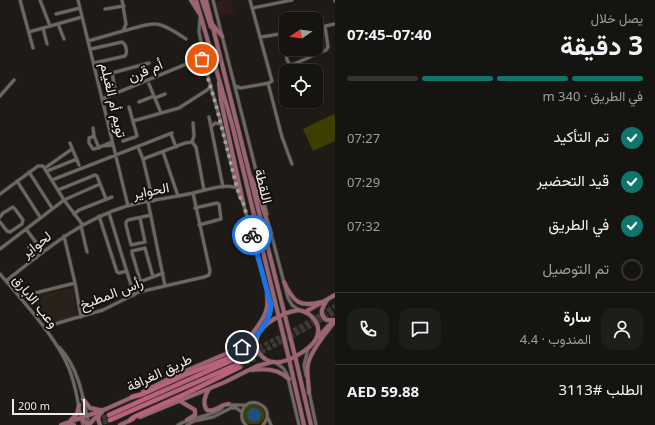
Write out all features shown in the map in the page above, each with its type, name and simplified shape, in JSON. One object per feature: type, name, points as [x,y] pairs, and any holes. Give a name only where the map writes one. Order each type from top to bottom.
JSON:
[{"type":"highway","points":[[132,397],[143,394],[185,375],[236,360]]},
{"type":"highway","points":[[130,420],[185,394],[236,360]]},
{"type":"highway","name":"طريق الغرافة","points":[[109,418],[236,360]]},
{"type":"main road","points":[[191,0],[200,15]]},
{"type":"main road","name":"اللقطة","points":[[196,0],[232,124],[290,359],[304,425]]},
{"type":"main road","points":[[202,0],[208,23],[214,32]]},
{"type":"main road","name":"اللقطة","points":[[206,0],[285,314],[311,425]]},
{"type":"main road","points":[[211,22],[222,36]]},
{"type":"main road","points":[[218,75],[220,96],[243,202]]},
{"type":"main road","points":[[235,177],[236,167]]},
{"type":"main road","points":[[249,173],[256,186],[271,233]]},
{"type":"main road","points":[[284,282],[291,295],[298,302],[306,305],[328,300],[335,295]]},
{"type":"main road","points":[[236,360],[245,342],[264,317],[267,307],[267,291]]},
{"type":"main road","points":[[328,300],[322,309],[322,315],[326,320],[335,321]]},
{"type":"main road","points":[[305,312],[322,302]]},
{"type":"main road","points":[[265,325],[285,314],[299,310],[313,317],[316,321],[318,330],[316,339]]},
{"type":"main road","points":[[120,425],[209,389],[262,364],[290,359],[308,349],[323,330],[335,321]]},
{"type":"main road","points":[[309,393],[307,370],[308,361],[335,321]]},
{"type":"main road","name":"طريق الغرافة","points":[[236,360],[246,345],[265,325]]},
{"type":"main road","points":[[260,331],[256,341],[258,350],[263,357],[274,362]]},
{"type":"main road","points":[[248,371],[264,369],[283,374],[289,379]]},
{"type":"main road","points":[[209,389],[206,394],[204,404],[204,407],[207,410],[212,411],[223,405],[229,404]]},
{"type":"main road","name":"طريق الغرافة","points":[[64,424],[106,409],[132,397]]},
{"type":"main road","points":[[83,398],[90,408],[97,410],[106,409]]},
{"type":"main road","points":[[180,401],[195,410],[195,414],[187,420]]},
{"type":"main road","points":[[64,424],[76,416],[79,405]]},
{"type":"main road","points":[[87,425],[106,409]]},
{"type":"main road","points":[[100,413],[98,418],[100,425]]},
{"type":"main road","points":[[87,415],[87,425]]},
{"type":"main road","points":[[81,418],[87,425]]},
{"type":"main road","points":[[64,424],[74,425]]},
{"type":"street","points":[[20,0],[34,48]]},
{"type":"street","points":[[40,0],[50,26]]},
{"type":"street","name":"تويم أم الغيلم","points":[[78,0],[128,206]]},
{"type":"street","points":[[122,0],[126,24],[123,31]]},
{"type":"street","name":"اللقطة","points":[[213,0],[284,282],[290,302],[299,310]]},
{"type":"street","points":[[235,86],[241,88],[268,83],[271,82],[272,79],[250,0]]},
{"type":"street","points":[[253,8],[292,0]]},
{"type":"street","points":[[105,9],[124,5]]},
{"type":"street","points":[[56,14],[80,8]]},
{"type":"street","name":"اللقطة","points":[[200,15],[199,32],[204,50],[204,63],[220,118],[237,188],[243,202],[271,305],[270,315],[265,325]]},
{"type":"street","points":[[29,32],[82,17]]},
{"type":"street","points":[[58,24],[64,39]]},
{"type":"street","points":[[88,41],[149,24],[158,24],[170,28],[186,39]]},
{"type":"street","points":[[323,51],[328,47],[325,26],[335,24]]},
{"type":"street","points":[[43,28],[47,44]]},
{"type":"street","points":[[261,37],[279,35]]},
{"type":"street","points":[[91,49],[122,42],[125,44],[127,52],[126,56],[94,63]]},
{"type":"street","name":"أم قرن","points":[[102,100],[196,60],[203,54]]},
{"type":"street","points":[[287,56],[290,65],[312,56]]},
{"type":"street","points":[[196,60],[200,60],[204,63]]},
{"type":"street","points":[[116,94],[112,73],[149,62]]},
{"type":"street","points":[[0,96],[14,80]]},
{"type":"street","points":[[268,83],[282,137],[292,164]]},
{"type":"street","points":[[149,84],[161,113]]},
{"type":"street","points":[[133,121],[179,108],[206,91],[211,86]]},
{"type":"street","points":[[236,94],[241,88]]},
{"type":"street","points":[[206,91],[212,92]]},
{"type":"street","points":[[139,102],[165,94]]},
{"type":"street","points":[[123,141],[136,136],[129,107]]},
{"type":"street","points":[[209,117],[223,187]]},
{"type":"street","points":[[211,126],[220,118]]},
{"type":"street","points":[[210,122],[221,124]]},
{"type":"street","points":[[193,123],[193,143],[204,190]]},
{"type":"street","points":[[93,128],[94,136],[99,148]]},
{"type":"street","points":[[52,180],[172,134],[176,147]]},
{"type":"street","points":[[94,136],[89,138],[89,143],[93,149],[113,144]]},
{"type":"street","points":[[70,143],[79,165]]},
{"type":"street","points":[[143,159],[176,147],[193,143]]},
{"type":"street","points":[[138,147],[143,159],[153,201]]},
{"type":"street","points":[[46,170],[51,164],[72,149]]},
{"type":"street","points":[[163,152],[178,196]]},
{"type":"street","points":[[46,170],[77,159]]},
{"type":"street","points":[[51,164],[54,168]]},
{"type":"street","points":[[0,194],[39,166],[46,170],[64,200],[82,225],[88,252]]},
{"type":"street","points":[[29,172],[52,208]]},
{"type":"street","points":[[58,190],[95,175],[106,199]]},
{"type":"street","points":[[229,186],[232,184],[235,177]]},
{"type":"street","points":[[17,181],[40,217]]},
{"type":"street","points":[[0,249],[64,200],[100,184]]},
{"type":"street","name":"الحواير","points":[[82,225],[128,206],[204,190],[229,186],[237,188]]},
{"type":"street","points":[[192,193],[195,208],[199,225],[222,219],[219,204],[217,203],[195,208]]},
{"type":"street","points":[[74,214],[79,210],[112,197]]},
{"type":"street","points":[[148,202],[165,286]]},
{"type":"street","points":[[0,215],[13,207],[23,220],[22,224],[10,232],[8,232],[0,224]]},
{"type":"street","points":[[109,213],[134,295]]},
{"type":"street","points":[[142,218],[145,242],[131,245],[126,223],[128,220],[151,216]]},
{"type":"street","points":[[99,217],[117,272],[127,271]]},
{"type":"street","name":"لحواير","points":[[6,281],[64,236],[82,225]]},
{"type":"street","name":"رأس المطبخ","points":[[45,329],[58,323],[107,308],[149,289],[204,278],[209,275],[210,271],[199,225]]},
{"type":"street","points":[[26,229],[43,252]]},
{"type":"street","points":[[64,236],[81,317]]},
{"type":"street","points":[[29,247],[36,258]]},
{"type":"street","points":[[154,277],[145,248],[132,251],[140,280],[142,281],[154,277],[163,274]]},
{"type":"street","name":"وعب الابارق","points":[[0,274],[54,342],[71,373],[81,418]]},
{"type":"street","name":"رأس المطبخ","points":[[18,296],[75,283]]},
{"type":"street","name":"وعب الابارق","points":[[54,342],[64,353],[76,373],[87,415]]},
{"type":"street","points":[[308,349],[304,365],[316,425]]},
{"type":"street","points":[[274,362],[286,372],[289,379],[299,425]]},
{"type":"street","points":[[178,425],[187,420],[212,414],[229,404],[247,405],[253,403],[260,404],[266,410],[267,417],[271,425]]},
{"type":"street","points":[[246,425],[242,419],[242,412],[247,405]]},
{"type":"street","points":[[187,425],[194,421],[213,417],[231,408],[236,408],[242,412]]},
{"type":"street","points":[[263,425],[267,417]]},
{"type":"shaded area","points":[[231,0],[234,12],[219,16],[216,2]]},
{"type":"shaded area","points":[[334,114],[335,141],[313,151],[303,129]]},
{"type":"shaded area","points":[[73,288],[77,316],[49,324],[30,296]]},
{"type":"shaded area","points":[[251,404],[256,404],[264,411],[264,418],[259,424],[249,424],[246,422],[244,411]],"holes":[[[258,409],[260,412],[260,417],[256,421],[250,419],[248,416],[249,410]]]},
{"type":"water","points":[[254,408],[259,410],[261,415],[259,420],[254,422],[249,420],[247,415],[249,410]]},
{"type":"tunnel","points":[[235,359],[300,327],[335,306]]},
{"type":"tunnel","points":[[238,364],[335,312]]},
{"type":"tunnel","points":[[240,367],[257,358]]},
{"type":"tunnel","points":[[90,423],[109,415]]},
{"type":"tunnel","points":[[97,425],[110,420]]},
{"type":"way so far","points":[[202,59],[216,105],[237,188],[243,202],[252,235]]},
{"type":"route","points":[[242,347],[251,341],[265,325],[271,310],[271,305],[252,235]]}]
